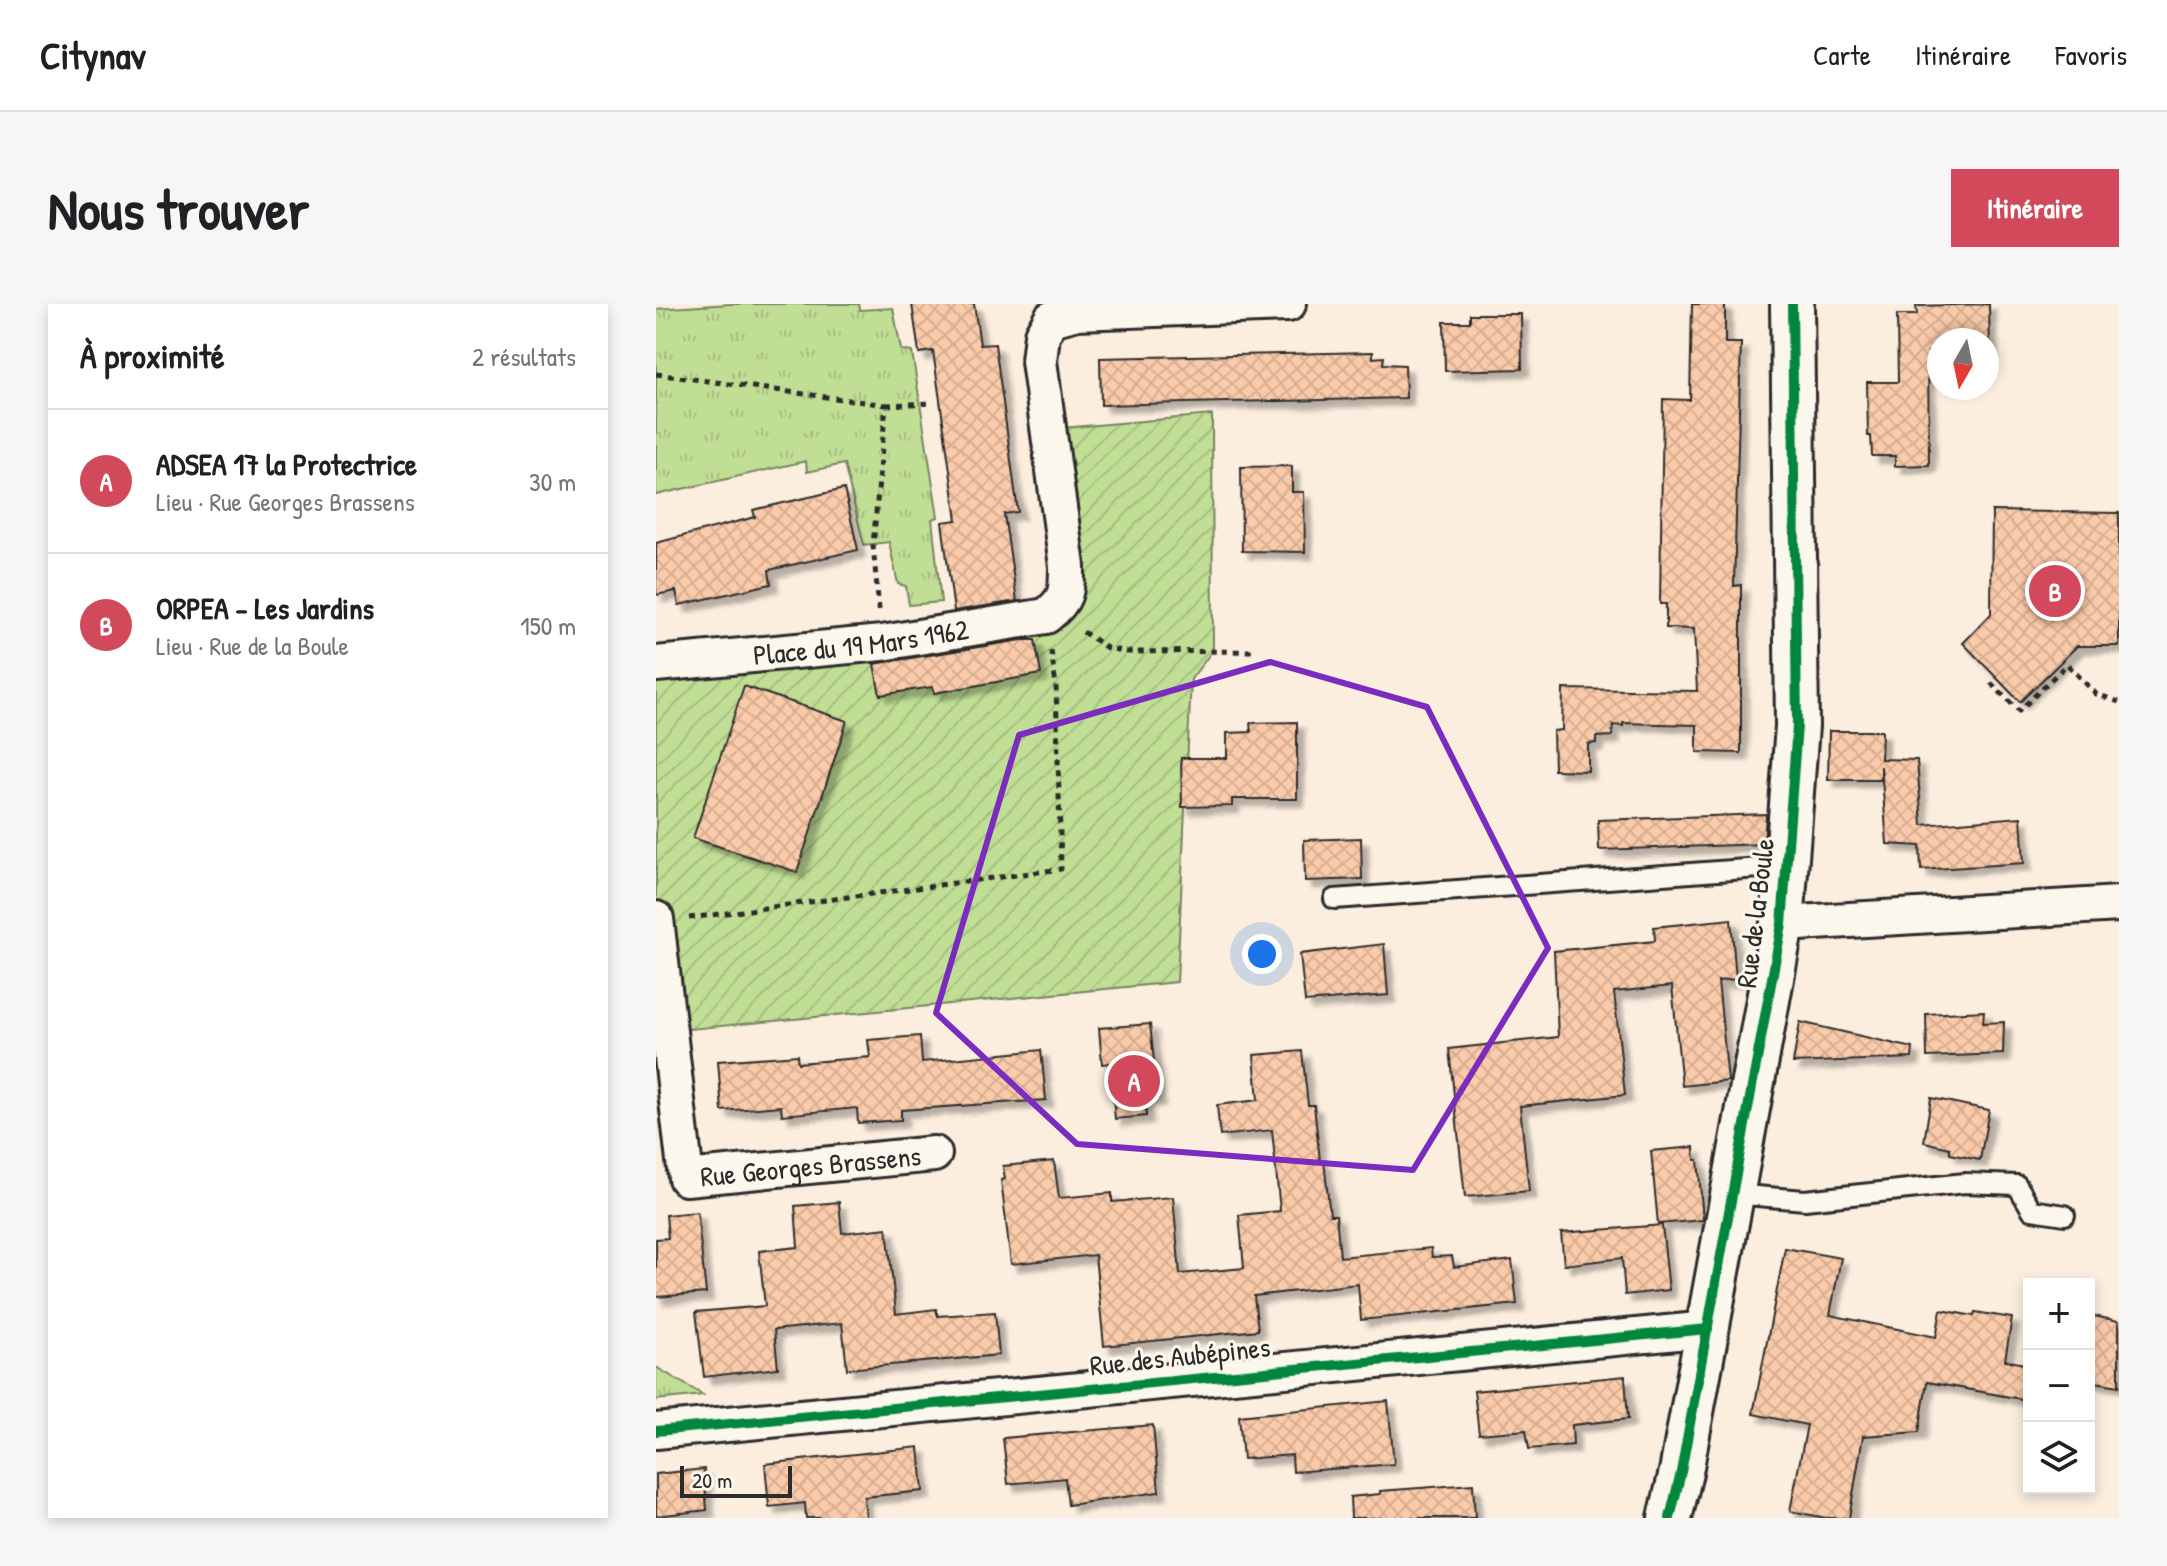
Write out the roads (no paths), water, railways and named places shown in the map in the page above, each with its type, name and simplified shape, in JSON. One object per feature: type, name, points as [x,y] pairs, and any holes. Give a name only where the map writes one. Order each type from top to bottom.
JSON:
[{"type":"street","name":"Place du 19 Mars 1962","points":[[656,664],[882,643],[1053,610],[1067,588],[1067,566],[1039,361],[1042,335],[1051,319],[1077,312],[1288,304]]},
{"type":"street","name":"Rue de la Boule","points":[[1670,1518],[1782,924],[1797,726],[1792,304]]},
{"type":"street","points":[[1782,924],[2119,904]]},
{"type":"street","name":"Rue Georges Brassens","points":[[656,921],[686,1178],[934,1154]]},
{"type":"street","name":"Rue des Aubépines","points":[[656,1431],[1708,1329]]},
{"type":"lane","points":[[1334,899],[1787,866]]},
{"type":"lane","points":[[1733,1194],[1805,1200],[1965,1183],[2017,1185],[2032,1210],[2065,1215]]},
{"type":"place","name":"ORPEA - Les Jardins","points":[[2055,591]]},
{"type":"place","name":"ADSEA 17 la Protectrice","points":[[1134,1081]]}]
